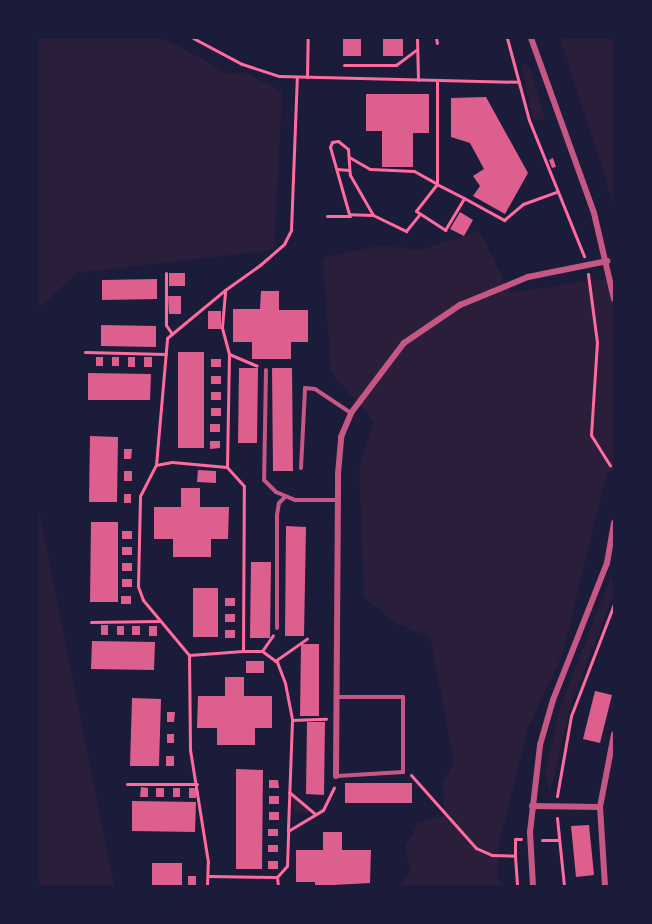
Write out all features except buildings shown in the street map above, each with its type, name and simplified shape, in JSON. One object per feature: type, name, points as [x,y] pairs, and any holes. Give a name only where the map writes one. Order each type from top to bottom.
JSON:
[{"type":"street","points":[[531,38],[575,156],[607,261],[615,299]]},
{"type":"street","points":[[336,776],[338,500],[341,437],[351,413],[404,343],[460,305],[528,277],[607,261]]},
{"type":"street","points":[[533,886],[530,839],[540,745],[553,700],[600,585],[615,523]]},
{"type":"street","points":[[605,886],[600,807],[615,734]]},
{"type":"street","points":[[532,806],[600,807]]},
{"type":"lane","points":[[266,370],[264,480],[285,497],[338,500]]},
{"type":"lane","points":[[301,468],[305,388],[315,390],[351,413]]},
{"type":"lane","points":[[277,628],[277,515],[279,502],[285,497]]},
{"type":"lane","points":[[336,697],[403,697],[403,772],[336,776]]},
{"type":"path","points":[[193,38],[260,71],[297,77],[519,82],[507,38]]},
{"type":"path","points":[[307,76],[308,38]]},
{"type":"path","points":[[417,38],[418,80]]},
{"type":"path","points":[[436,38],[437,43]]},
{"type":"path","points":[[344,65],[396,65],[417,49]]},
{"type":"path","points":[[207,886],[208,876],[198,784],[190,749],[189,655],[143,600],[138,586],[140,496],[156,465],[167,338],[225,290],[260,265],[284,244],[291,230],[297,77]]},
{"type":"path","points":[[437,81],[437,184],[416,211],[445,230],[464,198]]},
{"type":"path","points":[[350,216],[332,142],[344,143],[349,157],[349,170],[373,215]]},
{"type":"path","points":[[349,157],[370,169],[414,171],[504,220],[523,204],[558,191]]},
{"type":"path","points":[[337,169],[349,170]]},
{"type":"path","points":[[327,216],[373,215],[406,231],[420,214]]},
{"type":"path","points":[[166,273],[166,326],[172,334]]},
{"type":"path","points":[[225,290],[222,327],[229,354],[227,467],[244,486],[243,651]]},
{"type":"path","points":[[85,352],[166,354]]},
{"type":"path","points":[[229,354],[266,370]]},
{"type":"path","points":[[156,465],[172,462],[227,467]]},
{"type":"path","points":[[564,886],[558,840],[557,807],[562,752],[571,716],[615,604]]},
{"type":"path","points":[[91,622],[160,621]]},
{"type":"path","points":[[262,651],[277,628]]},
{"type":"path","points":[[275,661],[307,639]]},
{"type":"path","points":[[189,655],[262,651],[275,661],[285,683],[292,720],[287,866],[277,877],[208,876]]},
{"type":"path","points":[[292,720],[336,719]]},
{"type":"path","points":[[403,772],[426,789],[476,848],[492,855],[516,856]]},
{"type":"path","points":[[288,831],[323,810],[333,796],[336,776]]},
{"type":"path","points":[[127,783],[198,784]]},
{"type":"path","points":[[288,792],[315,814]]},
{"type":"path","points":[[517,886],[515,839],[558,840]]},
{"type":"path","points":[[277,877],[278,886]]},
{"type":"shaded area","points":[[38,38],[163,38],[229,74],[244,72],[282,92],[274,250],[77,273],[38,309]]},
{"type":"shaded area","points":[[560,38],[614,38],[614,209],[598,154]]},
{"type":"shaded area","points":[[525,64],[530,68],[545,119],[534,120],[531,112],[522,66]]},
{"type":"shaded area","points":[[480,231],[510,293],[614,277],[614,470],[607,472],[563,653],[529,726],[499,843],[498,877],[503,886],[400,886],[411,871],[405,848],[418,823],[444,816],[443,783],[454,762],[430,637],[396,623],[364,597],[359,468],[374,422],[331,372],[323,258],[380,245],[420,250]]},
{"type":"shaded area","points":[[38,506],[114,886],[38,886]]},
{"type":"shaded area","points":[[612,574],[614,594],[571,704],[550,794],[545,774],[560,708]]},
{"type":"shaded area","points":[[291,797],[309,811],[309,814],[294,812]]}]
